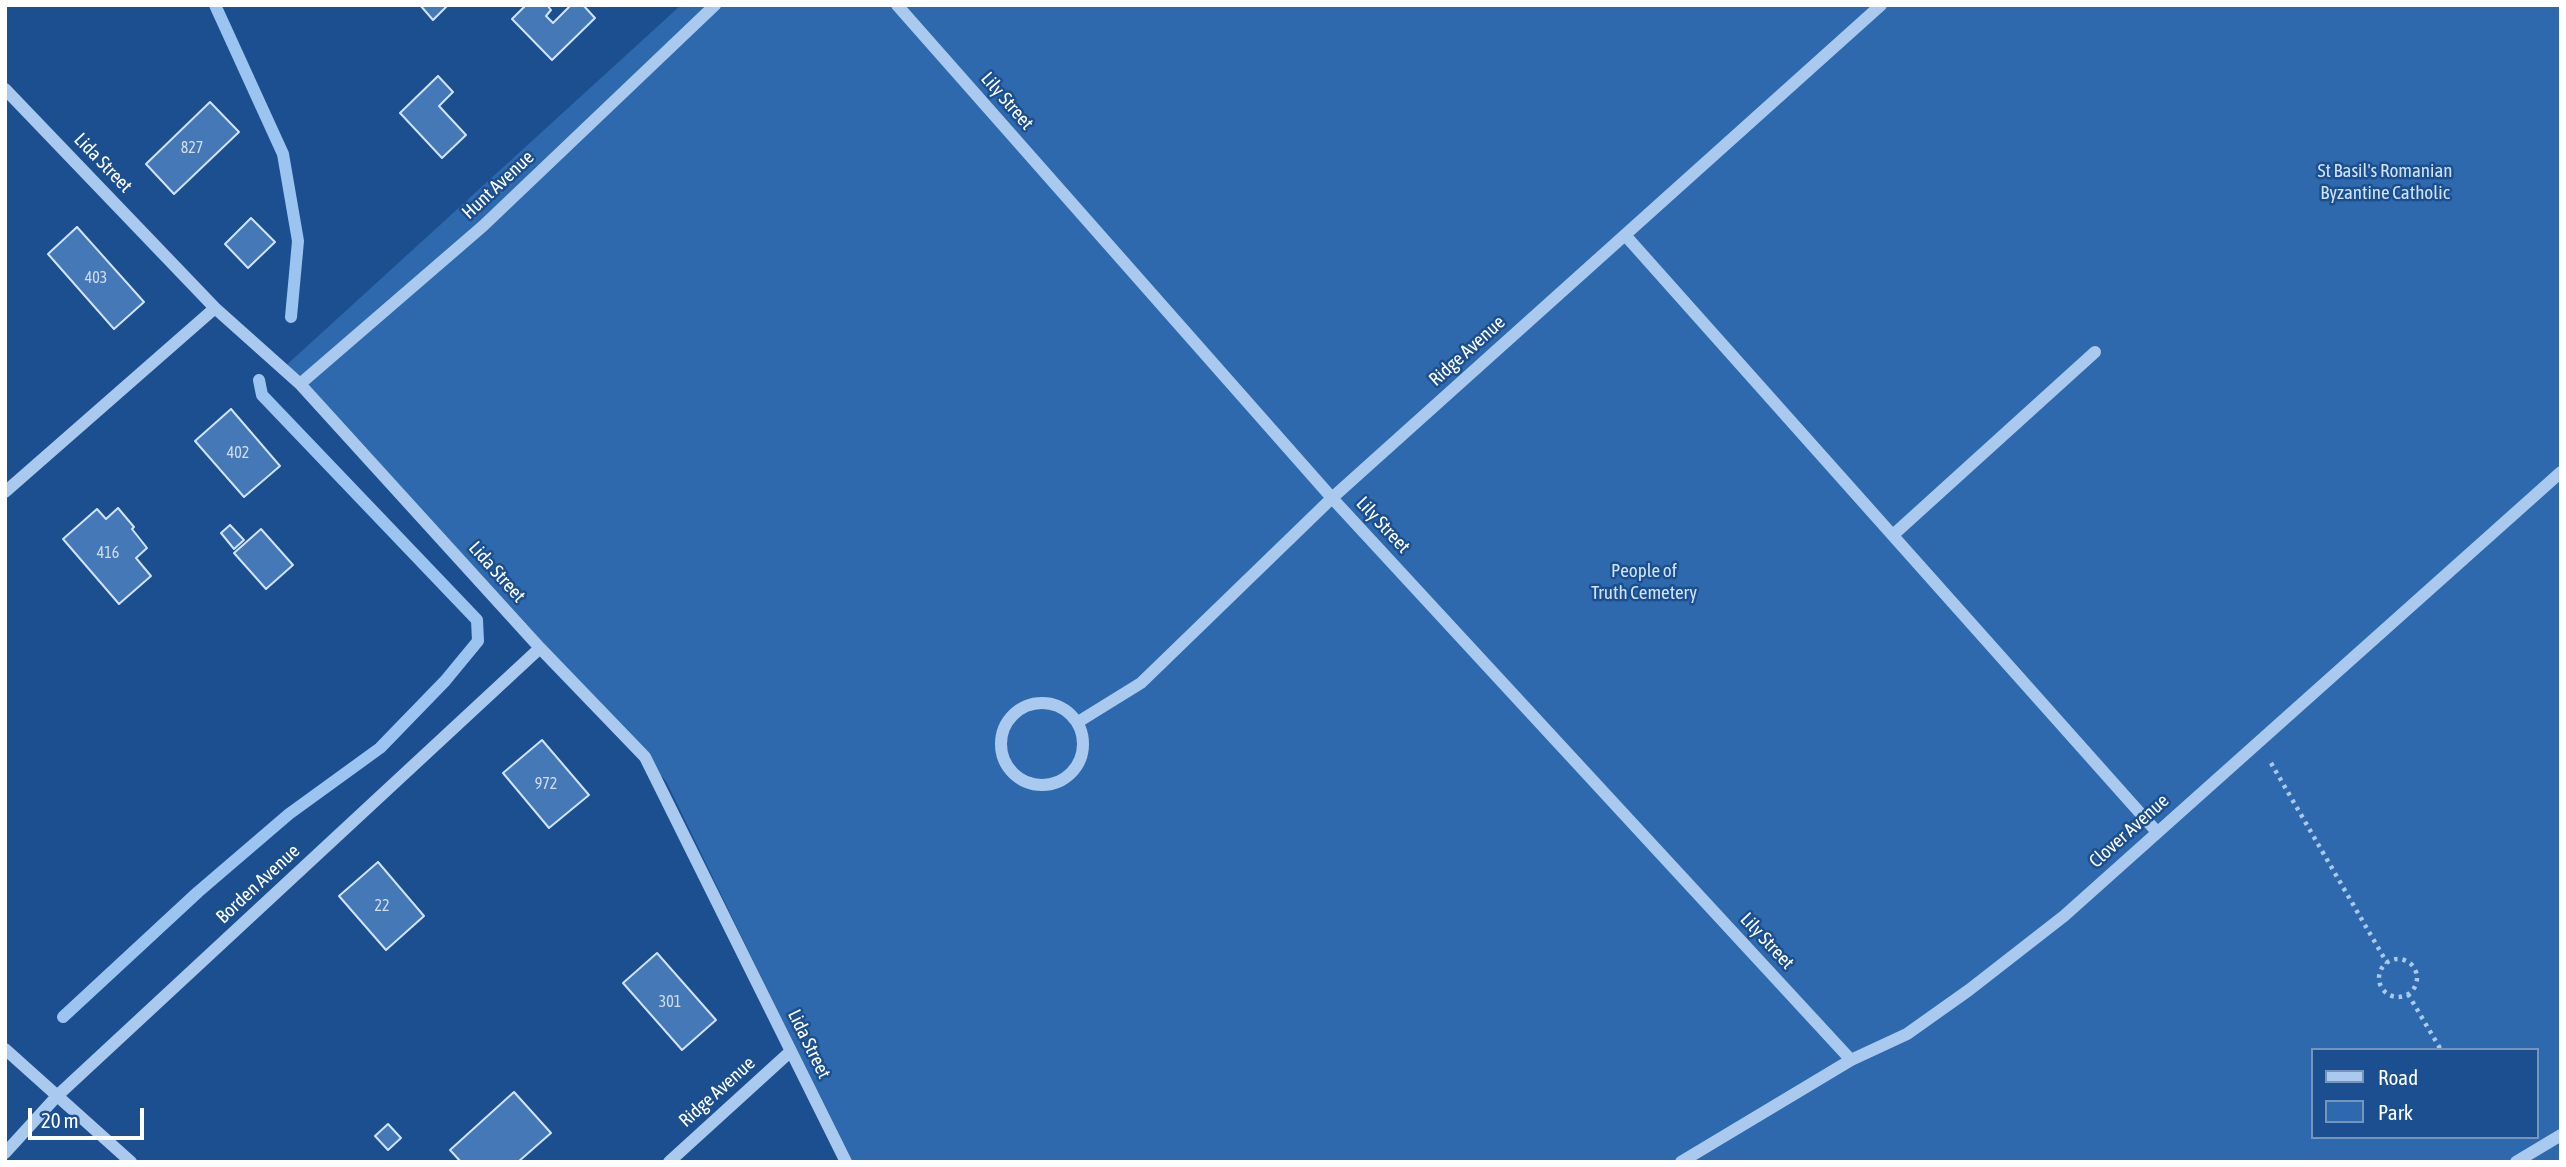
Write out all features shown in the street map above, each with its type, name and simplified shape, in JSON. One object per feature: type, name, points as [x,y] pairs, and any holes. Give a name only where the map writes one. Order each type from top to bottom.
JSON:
[{"type":"street","name":"Hunt Avenue","points":[[300,384],[483,226],[715,5]]},
{"type":"street","name":"Lily Street","points":[[897,5],[1332,498],[1851,1060]]},
{"type":"street","name":"Ridge Avenue","points":[[1078,722],[1141,683],[1332,498],[1881,5]]},
{"type":"street","name":"Lida Street","points":[[5,89],[215,308],[300,384],[540,648],[645,757],[846,1162]]},
{"type":"street","points":[[1625,235],[2157,832]]},
{"type":"street","points":[[5,492],[215,308]]},
{"type":"street","points":[[1892,535],[2095,352]]},
{"type":"street","name":"Clover Avenue","points":[[1681,1162],[1851,1060],[1907,1034],[2064,916],[2561,472]]},
{"type":"street","name":"Borden Avenue","points":[[5,1153],[58,1096],[540,648]]},
{"type":"street","points":[[1046,703],[1058,706],[1078,722],[1083,736],[1079,763],[1070,775],[1058,782],[1038,785],[1018,778],[1002,755],[1004,729],[1020,709],[1032,704],[1046,703]]},
{"type":"street","points":[[5,1049],[131,1162]]},
{"type":"street","name":"Ridge Avenue","points":[[669,1162],[791,1051]]},
{"type":"street","points":[[2516,1162],[2561,1135]]},
{"type":"path","points":[[2258,741],[2387,962]]},
{"type":"path","points":[[2404,960],[2413,968],[2417,979],[2407,994],[2395,997],[2380,986],[2379,973],[2387,962],[2404,960]]},
{"type":"path","points":[[2407,994],[2440,1048]]},
{"type":"green space","name":"People of Truth Cemetery","points":[[681,5],[2561,5],[2561,1162],[851,1162],[666,781],[281,370]]},
{"type":"building","points":[[420,5],[448,5],[433,20]]},
{"type":"building","points":[[526,5],[547,5],[551,10],[546,16],[553,23],[571,5],[583,5],[595,18],[552,60],[512,19]]},
{"type":"building","points":[[438,76],[453,92],[439,106],[466,135],[442,158],[400,113]]},
{"type":"building","points":[[210,102],[239,132],[174,194],[146,164]]},
{"type":"building","points":[[251,218],[275,242],[248,268],[225,244]]},
{"type":"building","points":[[77,227],[144,302],[114,329],[48,254]]},
{"type":"building","points":[[231,409],[280,466],[244,497],[195,441]]},
{"type":"building","points":[[118,508],[147,548],[136,558],[151,576],[119,604],[63,539],[97,509],[106,519]]},
{"type":"building","points":[[230,525],[244,540],[234,549],[221,533]]},
{"type":"building","points":[[261,529],[293,565],[266,589],[234,553]]},
{"type":"building","points":[[542,740],[589,795],[549,828],[503,773]]},
{"type":"building","points":[[378,862],[424,916],[386,950],[339,896]]},
{"type":"building","points":[[657,953],[716,1020],[682,1050],[623,983]]},
{"type":"building","points":[[514,1092],[551,1133],[518,1162],[461,1162],[450,1150]]},
{"type":"building","points":[[388,1124],[401,1138],[388,1150],[375,1136]]},
{"type":"waterway","points":[[215,5],[283,154],[298,241],[291,317]]},
{"type":"waterway","points":[[63,1017],[198,892],[289,814],[380,748],[445,681],[478,641],[477,620],[262,395],[259,380]]},
{"type":"park label","name":"St Basil's Romanian Byzantine Catholic","points":[[2385,182]]}]
